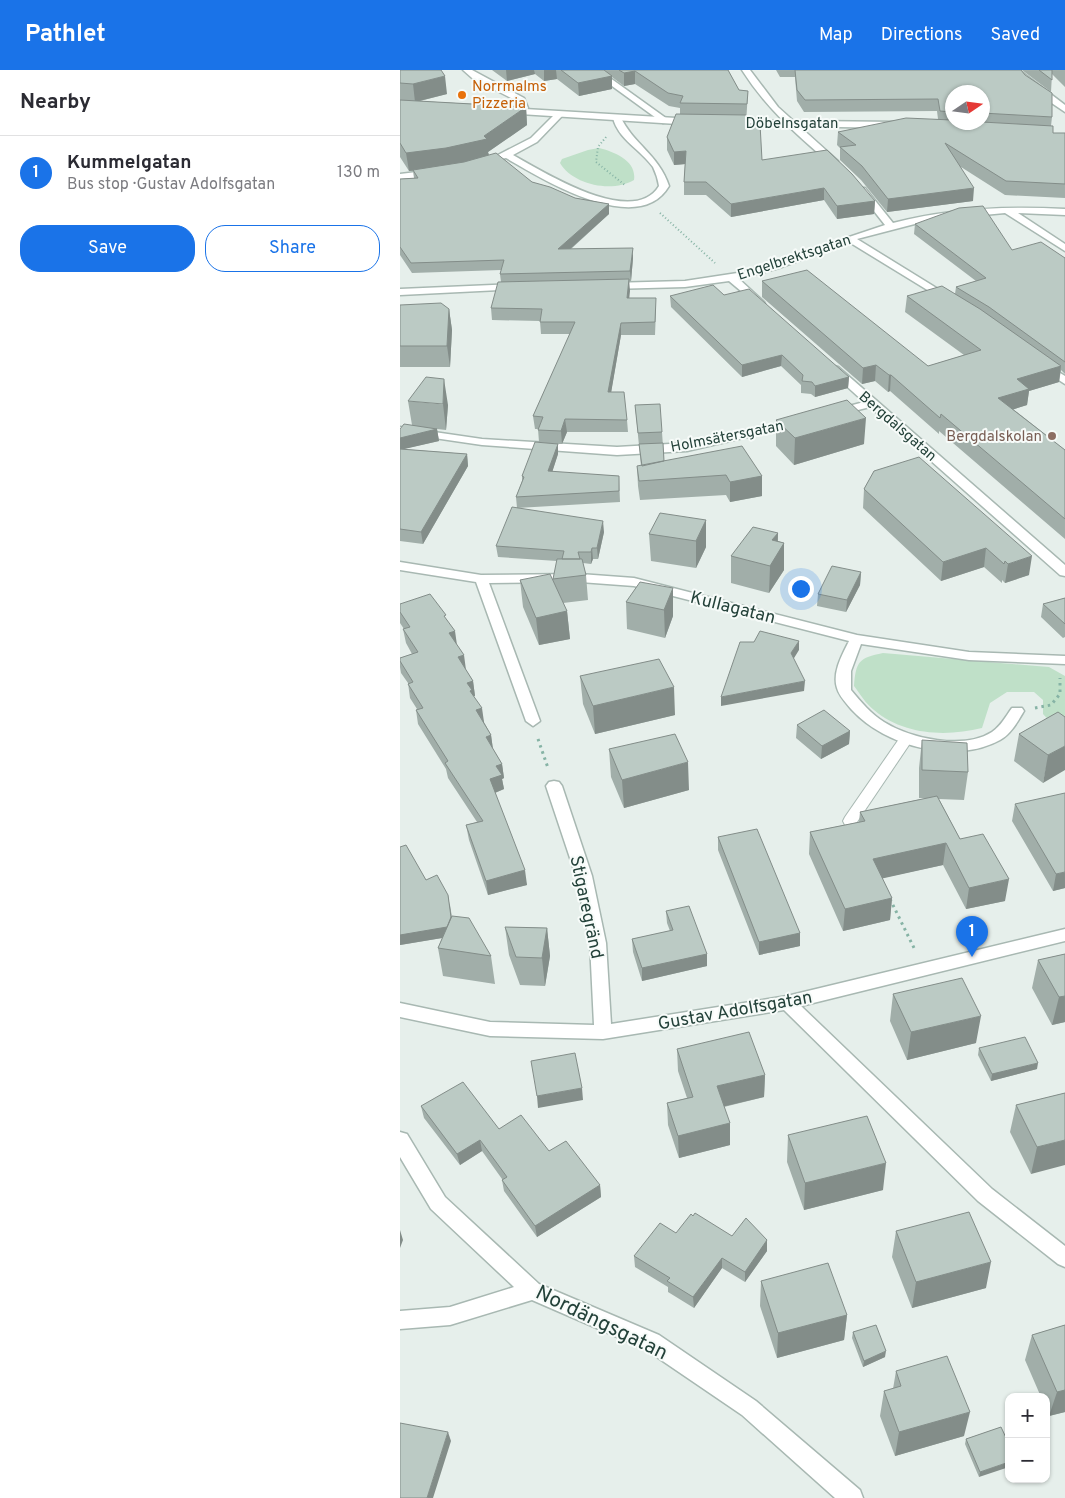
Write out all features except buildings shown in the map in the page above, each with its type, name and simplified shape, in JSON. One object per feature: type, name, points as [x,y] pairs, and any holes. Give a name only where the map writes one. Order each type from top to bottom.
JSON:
[{"type":"street","points":[[467,70],[521,100],[524,108],[522,112]]},
{"type":"street","points":[[594,70],[666,121]]},
{"type":"street","points":[[746,70],[764,97],[845,172]]},
{"type":"street","points":[[1014,70],[1028,83],[1065,109]]},
{"type":"street","points":[[496,111],[560,114],[617,120],[702,122]]},
{"type":"street","points":[[491,160],[507,155],[534,140],[560,114]]},
{"type":"street","points":[[507,155],[580,195],[601,202],[619,204],[647,201],[660,194],[664,186],[659,168],[617,120]]},
{"type":"street","name":"Döbelnsgatan","points":[[719,123],[912,125]]},
{"type":"street","points":[[400,177],[445,171]]},
{"type":"street","points":[[858,186],[891,226]]},
{"type":"street","points":[[1005,209],[1065,248]]},
{"type":"street","name":"Engelbrektsgatan","points":[[596,286],[681,285],[732,278],[891,226],[943,214],[1005,209],[1065,212]]},
{"type":"street","points":[[850,239],[960,306]]},
{"type":"street","points":[[732,278],[768,311]]},
{"type":"street","points":[[400,292],[529,287]]},
{"type":"street","points":[[1035,359],[1065,382]]},
{"type":"street","name":"Bergdalsgatan","points":[[827,363],[1065,572]]},
{"type":"street","name":"Holmsätersgatan","points":[[400,430],[482,442],[617,452],[687,447],[872,403]]},
{"type":"street","name":"Kullagatan","points":[[400,566],[481,579],[580,578],[634,582],[857,639],[969,656],[1063,660]]},
{"type":"street","points":[[481,579],[533,721]]},
{"type":"street","points":[[857,639],[844,673],[844,690],[871,721],[906,739],[941,745],[972,743],[993,738],[1004,730],[1017,710]]},
{"type":"street","name":"Stigaregränd","points":[[552,780],[584,876],[598,943],[603,1032]]},
{"type":"street","name":"Gustav Adolfsgatan","points":[[400,1010],[490,1029],[603,1032],[787,1003],[1065,935]]},
{"type":"street","points":[[787,1003],[985,1195],[1065,1258]]},
{"type":"street","name":"Nordängsgatan","points":[[400,1140],[438,1204],[532,1291],[652,1342],[749,1408],[852,1498]]},
{"type":"street","points":[[400,1320],[450,1316],[532,1291]]},
{"type":"lane","points":[[850,820],[906,739]]},
{"type":"path","points":[[617,120],[598,147],[596,162],[647,201],[732,278]]},
{"type":"path","points":[[1051,705],[1060,694],[1063,660]]},
{"type":"path","points":[[533,721],[552,780]]},
{"type":"path","points":[[885,890],[925,969]]},
{"type":"green space","points":[[599,148],[624,158],[632,168],[634,180],[615,186],[594,185],[574,177],[560,163],[562,159]]},
{"type":"green space","points":[[883,653],[1049,667],[1065,676],[1065,724],[1053,725],[1043,714],[1043,700],[1034,692],[1007,692],[990,703],[982,728],[940,733],[925,732],[898,725],[871,708],[854,686],[856,671],[860,662]]},
{"type":"place","name":"Norrmalms Pizzeria","points":[[462,95]]},
{"type":"place","name":"Bergdalskolan","points":[[1052,436]]},
{"type":"place","name":"Kummelgatan","points":[[972,957]]}]
